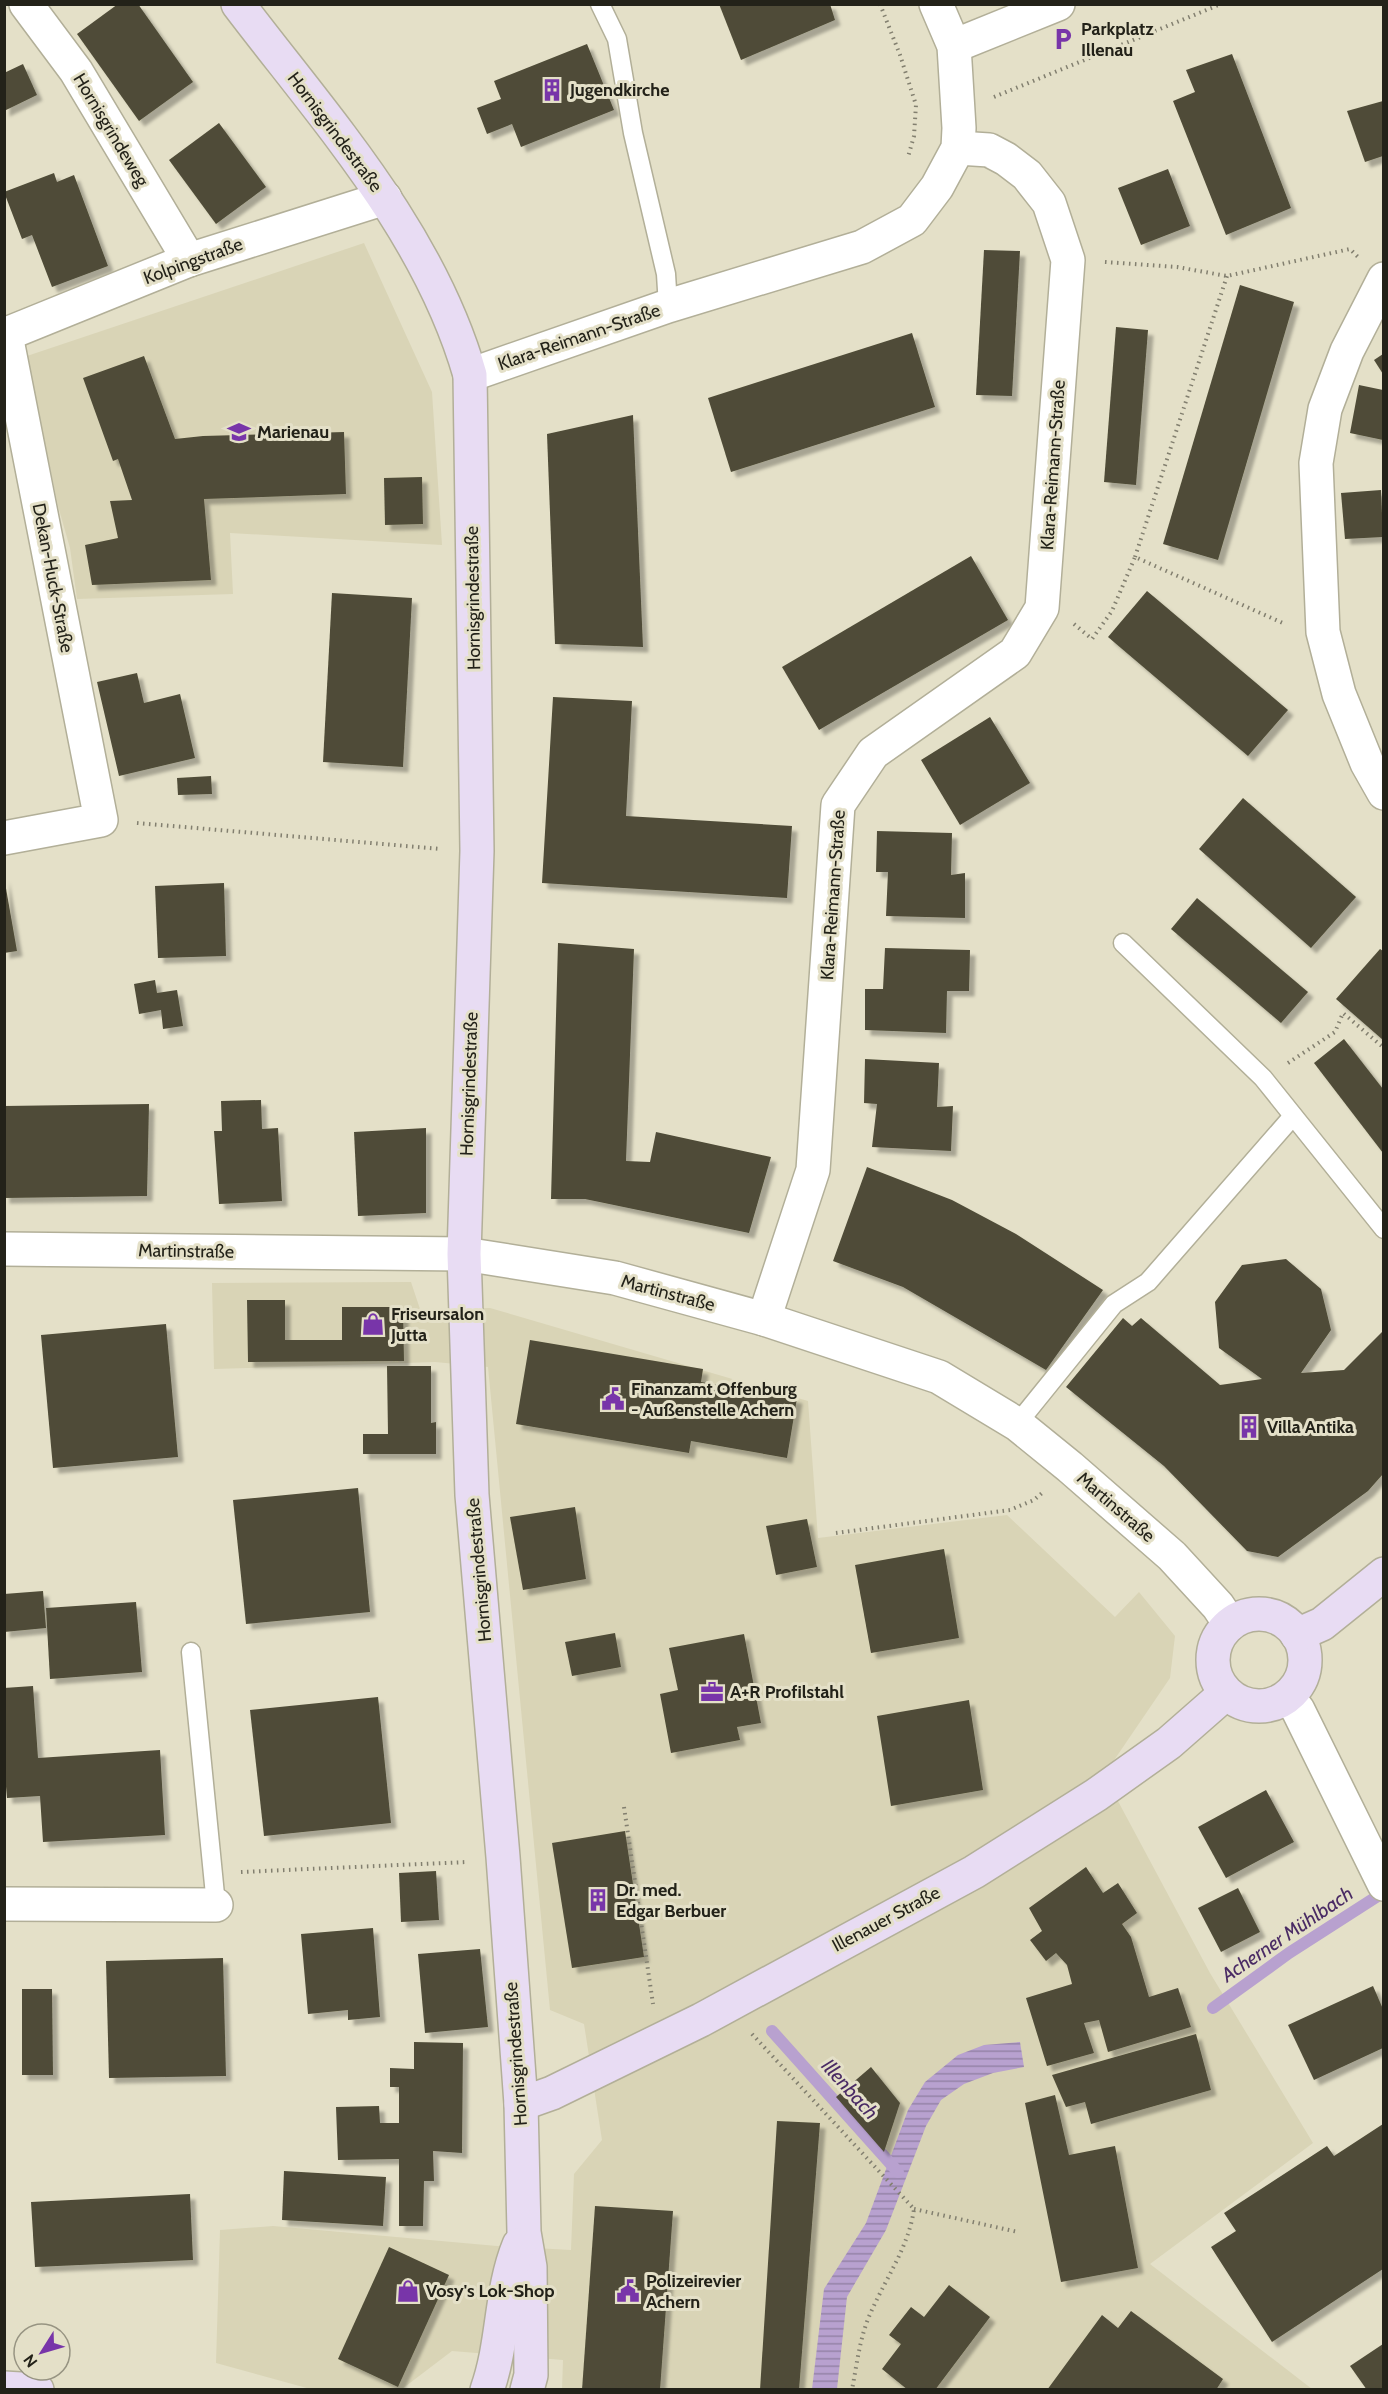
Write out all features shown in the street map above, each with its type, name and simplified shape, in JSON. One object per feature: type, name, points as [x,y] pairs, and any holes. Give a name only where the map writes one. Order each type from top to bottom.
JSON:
[{"type":"main road","name":"Hornisgrindestraße","points":[[238,4],[385,198],[421,255],[460,339],[470,375],[477,850],[464,1254],[472,1495],[503,1857],[521,2104],[524,2232],[530,2267],[531,2374],[527,2390]]},
{"type":"main road","points":[[1297,1635],[1322,1624],[1383,1574]]},
{"type":"main road","points":[[1259,1614],[1287,1623],[1297,1635],[1304,1650],[1305,1667],[1299,1683],[1288,1697],[1274,1704],[1257,1707],[1240,1703],[1226,1693],[1218,1683],[1212,1658],[1221,1633],[1230,1624],[1244,1617],[1259,1614]]},
{"type":"main road","name":"Illenauer Straße","points":[[521,2104],[552,2093],[727,2007],[974,1872],[1096,1795],[1169,1743],[1226,1693]]},
{"type":"main road","name":"Hornisgrindestraße","points":[[487,2390],[495,2369],[511,2264],[524,2232]]},
{"type":"main road","points":[[4,2388],[38,2390]]},
{"type":"street","name":"Hornisgrindeweg","points":[[26,4],[76,71],[189,260]]},
{"type":"street","points":[[936,4],[954,46],[958,148]]},
{"type":"street","points":[[954,46],[1058,4]]},
{"type":"street","name":"Klara-Reimann-Straße","points":[[470,375],[668,306],[862,247],[912,220],[937,187],[958,148],[989,150],[1006,159],[1027,175],[1049,203],[1068,260],[1042,608],[1015,653],[873,753],[838,805],[813,1170],[765,1319]]},
{"type":"street","name":"Kolpingstraße","points":[[5,335],[189,260],[385,198]]},
{"type":"street","points":[[1383,279],[1347,351],[1325,409],[1316,463],[1323,632],[1340,694],[1375,759],[1383,793]]},
{"type":"street","name":"Dekan-Huck-Straße","points":[[5,335],[101,820]]},
{"type":"street","points":[[4,838],[101,820]]},
{"type":"street","name":"Martinstraße","points":[[4,1249],[464,1254],[615,1278],[765,1319],[939,1377],[1017,1424],[1172,1556],[1218,1606],[1230,1624]]},
{"type":"street","points":[[1288,1697],[1298,1710],[1379,1875]]},
{"type":"street","points":[[4,1904],[216,1905]]},
{"type":"lane","points":[[600,4],[617,39],[633,133],[666,274],[668,306]]},
{"type":"lane","points":[[1123,943],[1263,1078],[1383,1229]]},
{"type":"lane","points":[[1017,1424],[1114,1304],[1148,1282],[1293,1116]]},
{"type":"lane","points":[[191,1652],[216,1905]]},
{"type":"path","points":[[880,4],[916,105],[914,136],[907,162]]},
{"type":"path","points":[[916,105],[999,97],[1221,4]]},
{"type":"path","points":[[1068,260],[1177,267],[1227,276],[1350,249],[1383,279]]},
{"type":"path","points":[[1042,608],[1057,610],[1092,639],[1112,611],[1135,557],[1227,276]]},
{"type":"path","points":[[1135,557],[1306,633],[1323,632]]},
{"type":"path","points":[[101,820],[477,850]]},
{"type":"path","points":[[1263,1078],[1335,1032],[1343,1013],[1383,1048]]},
{"type":"path","points":[[836,1533],[1010,1510],[1034,1500],[1070,1467]]},
{"type":"path","points":[[624,1807],[659,2040]]},
{"type":"path","points":[[213,1873],[475,1862],[503,1857]]},
{"type":"path","points":[[727,2007],[914,2209],[1018,2232]]},
{"type":"path","points":[[852,2390],[861,2342],[870,2314],[911,2230],[914,2209]]},
{"type":"shaded area","name":"Marienau","points":[[364,243],[432,392],[442,545],[230,533],[233,594],[77,599],[70,548],[58,506],[27,356]]},
{"type":"shaded area","points":[[411,1282],[420,1309],[490,1308],[808,1401],[818,1538],[1007,1515],[1115,1617],[1139,1592],[1175,1636],[1170,1678],[1104,1775],[1210,1973],[1313,2143],[1150,2264],[1312,2389],[562,2390],[563,2360],[452,2351],[402,2389],[314,2390],[216,2363],[220,2230],[273,2226],[497,2246],[571,2250],[574,2174],[602,2140],[584,2024],[550,2010],[488,1367],[435,1362],[214,1369],[212,1283]]},
{"type":"shaded area","points":[[1020,2042],[1024,2067],[993,2073],[964,2084],[941,2100],[926,2126],[886,2230],[847,2297],[837,2389],[812,2389],[824,2289],[866,2223],[908,2110],[925,2082],[958,2055],[984,2045]]},
{"type":"building","points":[[118,4],[138,4],[193,82],[139,121],[77,34]]},
{"type":"building","points":[[719,4],[830,4],[835,20],[741,60]]},
{"type":"building","name":"Jugendkirche","points":[[587,44],[614,110],[521,147],[512,124],[487,134],[477,108],[501,99],[494,81]]},
{"type":"building","points":[[1232,54],[1291,208],[1226,235],[1173,101],[1195,92],[1186,70]]},
{"type":"building","points":[[23,64],[37,95],[4,111],[4,73]]},
{"type":"building","points":[[1383,101],[1383,156],[1365,162],[1347,111]]},
{"type":"building","points":[[219,123],[266,187],[216,224],[169,160]]},
{"type":"building","points":[[1168,169],[1190,226],[1141,245],[1118,188]]},
{"type":"building","points":[[54,173],[57,182],[74,175],[108,266],[52,287],[32,235],[22,239],[4,192]]},
{"type":"building","points":[[984,250],[1020,251],[1012,396],[976,395]]},
{"type":"building","points":[[1240,285],[1294,302],[1218,560],[1163,544]]},
{"type":"building","points":[[1116,327],[1148,330],[1136,485],[1104,482]]},
{"type":"building","points":[[912,333],[935,407],[731,472],[708,398]]},
{"type":"building","points":[[1383,354],[1383,374],[1374,360]]},
{"type":"building","points":[[144,356],[175,439],[203,436],[344,432],[346,494],[204,499],[211,580],[92,585],[85,545],[118,538],[110,501],[132,500],[118,459],[113,461],[83,378]]},
{"type":"building","points":[[1359,385],[1383,390],[1383,440],[1350,433]]},
{"type":"building","points":[[633,415],[643,647],[555,644],[547,434]]},
{"type":"building","points":[[422,477],[423,524],[385,525],[384,478]]},
{"type":"building","points":[[1381,490],[1383,537],[1345,539],[1341,493]]},
{"type":"building","points":[[971,556],[1008,620],[819,730],[782,667]]},
{"type":"building","points":[[1147,591],[1288,710],[1248,756],[1108,637]]},
{"type":"building","points":[[332,593],[412,598],[403,767],[323,762]]},
{"type":"building","points":[[137,673],[144,703],[180,694],[195,758],[119,776],[97,682]]},
{"type":"building","points":[[553,697],[632,701],[626,816],[792,826],[787,898],[542,883]]},
{"type":"building","points":[[990,717],[1030,783],[960,825],[921,760]]},
{"type":"building","points":[[211,776],[212,794],[178,795],[177,778]]},
{"type":"building","points":[[1243,798],[1356,897],[1311,948],[1199,849]]},
{"type":"building","points":[[877,831],[952,833],[951,875],[965,873],[965,918],[886,916],[888,872],[876,872]]},
{"type":"building","points":[[4,877],[17,951],[4,953]]},
{"type":"building","points":[[224,883],[226,956],[158,958],[155,886]]},
{"type":"building","points":[[1197,898],[1308,992],[1281,1023],[1171,929]]},
{"type":"building","points":[[558,943],[634,949],[626,1161],[650,1162],[656,1132],[771,1157],[749,1233],[585,1199],[551,1199]]},
{"type":"building","points":[[885,948],[970,950],[969,991],[947,991],[946,1033],[865,1030],[865,989],[883,989]]},
{"type":"building","points":[[1380,949],[1383,951],[1383,1040],[1336,999]]},
{"type":"building","points":[[155,980],[157,993],[177,990],[183,1026],[163,1029],[161,1010],[139,1014],[134,984]]},
{"type":"building","points":[[1344,1039],[1383,1089],[1383,1153],[1314,1063]]},
{"type":"building","points":[[865,1059],[939,1063],[937,1107],[953,1106],[951,1151],[872,1147],[877,1104],[864,1103]]},
{"type":"building","points":[[261,1100],[262,1129],[278,1128],[282,1201],[219,1204],[214,1131],[222,1131],[221,1101]]},
{"type":"building","points":[[149,1104],[147,1196],[4,1198],[4,1106]]},
{"type":"building","points":[[426,1128],[426,1213],[358,1216],[354,1132]]},
{"type":"building","points":[[867,1167],[952,1200],[1016,1234],[1103,1290],[1046,1370],[903,1287],[833,1261]]},
{"type":"building","name":"Villa Antika","points":[[1286,1259],[1321,1289],[1331,1330],[1301,1373],[1344,1370],[1383,1331],[1383,1474],[1368,1491],[1278,1557],[1247,1551],[1164,1466],[1066,1387],[1123,1318],[1132,1326],[1141,1318],[1220,1385],[1262,1379],[1219,1348],[1215,1302],[1242,1265]]},
{"type":"building","name":"Friseursalon Jutta","points":[[247,1300],[285,1300],[285,1340],[342,1340],[342,1307],[403,1307],[404,1361],[248,1362]]},
{"type":"building","points":[[166,1324],[178,1457],[53,1468],[41,1335]]},
{"type":"building","points":[[530,1340],[703,1369],[701,1382],[797,1398],[787,1458],[691,1441],[689,1453],[516,1424]]},
{"type":"building","points":[[387,1366],[431,1366],[431,1423],[436,1422],[436,1454],[363,1454],[363,1434],[388,1434]]},
{"type":"building","points":[[358,1488],[370,1612],[246,1624],[233,1500]]},
{"type":"building","points":[[575,1507],[586,1579],[523,1590],[510,1517]]},
{"type":"building","points":[[807,1519],[817,1567],[776,1575],[766,1526]]},
{"type":"building","points":[[944,1549],[959,1638],[871,1653],[855,1565]]},
{"type":"building","points":[[43,1591],[46,1628],[4,1632],[4,1594]]},
{"type":"building","points":[[136,1602],[142,1672],[50,1679],[46,1608]]},
{"type":"building","points":[[615,1633],[621,1667],[572,1676],[565,1642]]},
{"type":"building","name":"A+R Profilstahl","points":[[744,1634],[761,1723],[737,1727],[740,1740],[671,1753],[660,1694],[678,1690],[669,1648]]},
{"type":"building","points":[[33,1686],[38,1758],[160,1750],[165,1835],[43,1842],[40,1796],[7,1798],[4,1764],[4,1688]]},
{"type":"building","points":[[378,1697],[391,1823],[264,1836],[250,1710]]},
{"type":"building","points":[[969,1700],[983,1790],[891,1806],[877,1716]]},
{"type":"building","points":[[1266,1790],[1294,1842],[1226,1878],[1198,1827]]},
{"type":"building","name":"Dr. med. Edgar Berbuer","points":[[625,1831],[644,1957],[572,1968],[552,1843]]},
{"type":"building","points":[[1086,1867],[1103,1893],[1118,1883],[1137,1913],[1122,1924],[1131,1937],[1149,1997],[1178,1988],[1191,2027],[1108,2052],[1099,2020],[1084,2023],[1094,2053],[1047,2066],[1026,1998],[1072,1984],[1067,1965],[1056,1953],[1046,1961],[1030,1940],[1042,1931],[1029,1908]]},
{"type":"building","points":[[436,1871],[439,1920],[401,1922],[399,1873]]},
{"type":"building","points":[[1238,1888],[1260,1932],[1221,1952],[1198,1908]]},
{"type":"building","points":[[373,1928],[380,2017],[348,2020],[348,2010],[308,2014],[301,1934]]},
{"type":"building","points":[[480,1949],[488,2027],[425,2033],[418,1954]]},
{"type":"building","points":[[223,1958],[226,2076],[109,2078],[106,1961]]},
{"type":"building","points":[[1373,1986],[1383,2009],[1383,2048],[1314,2080],[1288,2025]]},
{"type":"building","points":[[22,1989],[52,1989],[53,2075],[22,2075]]},
{"type":"building","points":[[1196,2034],[1211,2090],[1091,2124],[1085,2102],[1066,2107],[1052,2075]]},
{"type":"building","points":[[414,2042],[463,2043],[462,2153],[433,2151],[434,2181],[424,2181],[423,2226],[399,2226],[399,2159],[338,2160],[336,2107],[379,2106],[380,2123],[399,2123],[399,2087],[390,2087],[390,2068],[414,2069]]},
{"type":"building","points":[[871,2067],[900,2103],[884,2152],[836,2097]]},
{"type":"building","points":[[1055,2095],[1069,2155],[1115,2146],[1138,2268],[1061,2282],[1025,2103]]},
{"type":"building","points":[[777,2121],[820,2123],[799,2390],[760,2390]]},
{"type":"building","points":[[1383,2124],[1383,2269],[1272,2342],[1211,2247],[1236,2231],[1224,2213],[1327,2146],[1334,2156]]},
{"type":"building","points":[[284,2171],[386,2177],[383,2226],[282,2220]]},
{"type":"building","points":[[190,2194],[193,2260],[35,2267],[31,2202]]},
{"type":"building","name":"Polizeirevier Achern","points":[[595,2206],[673,2211],[660,2390],[582,2390]]},
{"type":"building","points":[[389,2247],[449,2275],[398,2387],[338,2359]]},
{"type":"building","points":[[949,2285],[990,2317],[935,2390],[908,2390],[882,2369],[901,2344],[889,2335],[911,2307],[924,2317]]},
{"type":"building","points":[[1131,2311],[1223,2379],[1216,2390],[1047,2390],[1102,2315],[1118,2328]]},
{"type":"building","points":[[1383,2344],[1383,2390],[1367,2390],[1350,2366]]},
{"type":"waterway","name":"Acherner Mühlbach","points":[[1213,2008],[1289,1953],[1384,1892]]},
{"type":"waterway","name":"Illenbach","points":[[772,2031],[898,2172]]},
{"type":"place","name":"Parkplatz Illenau","points":[[1063,39]]},
{"type":"place","name":"Jugendkirche","points":[[552,90]]},
{"type":"place","name":"Marienau","points":[[239,432]]},
{"type":"place","name":"Friseursalon Jutta","points":[[373,1324]]},
{"type":"place","name":"Finanzamt Offenburg - Außenstelle Achern","points":[[613,1399]]},
{"type":"place","name":"Villa Antika","points":[[1249,1427]]},
{"type":"place","name":"A+R Profilstahl","points":[[712,1692]]},
{"type":"place","name":"Dr. med. Edgar Berbuer","points":[[598,1900]]},
{"type":"place","name":"Vosy's Lok-Shop","points":[[408,2291]]},
{"type":"place","name":"Polizeirevier Achern","points":[[628,2291]]}]
